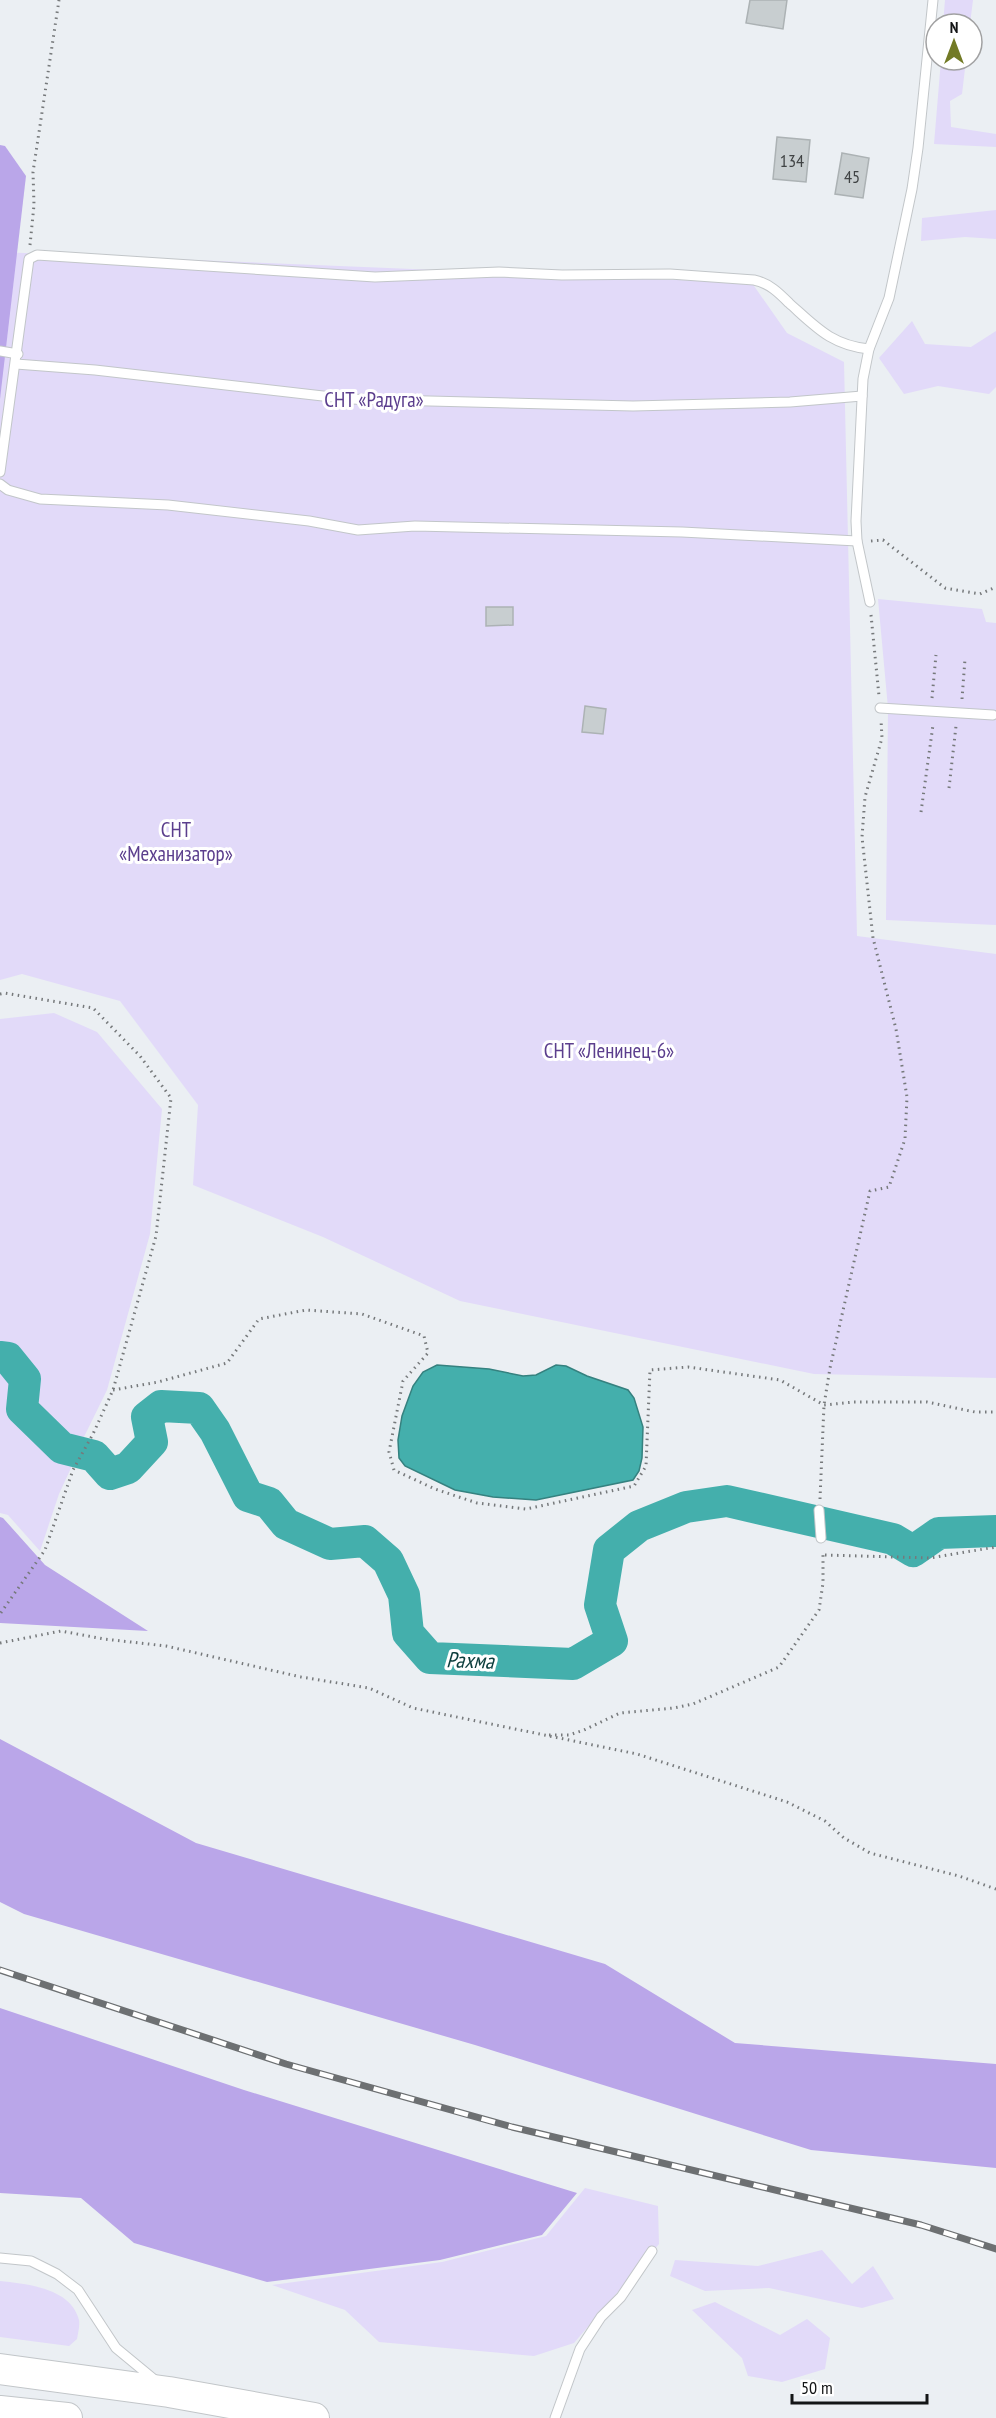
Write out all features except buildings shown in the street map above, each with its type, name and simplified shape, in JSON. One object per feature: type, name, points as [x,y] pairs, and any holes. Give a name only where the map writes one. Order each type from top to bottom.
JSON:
[{"type":"main road","points":[[0,2369],[169,2392],[314,2418]]},
{"type":"main road","points":[[0,2411],[67,2418]]},
{"type":"lane","points":[[870,602],[857,541],[862,396],[869,349],[889,298],[912,189],[933,0]]},
{"type":"lane","points":[[0,472],[29,259],[37,255],[375,277],[499,272],[562,275],[669,274],[754,280],[776,290],[820,330],[837,342],[850,347],[869,349]]},
{"type":"lane","points":[[0,351],[17,359],[95,370],[350,399],[633,406],[790,402],[862,396]]},
{"type":"lane","points":[[0,484],[8,490],[40,499],[168,506],[309,521],[358,530],[415,526],[682,532],[857,541]]},
{"type":"lane","points":[[880,708],[993,715]]},
{"type":"lane","points":[[819,1510],[821,1538]]},
{"type":"lane","points":[[555,2418],[580,2349],[601,2317],[621,2297],[652,2251]]},
{"type":"lane","points":[[0,2259],[31,2261],[57,2274],[78,2290],[116,2348],[169,2392]]},
{"type":"path","points":[[29,259],[34,205],[33,172],[59,0]]},
{"type":"path","points":[[857,541],[883,540],[945,588],[980,594],[996,587]]},
{"type":"path","points":[[819,1510],[824,1405],[830,1368],[870,1191],[889,1187],[905,1139],[907,1123],[907,1097],[896,1029],[873,938],[862,837],[865,796],[882,738],[870,602]]},
{"type":"path","points":[[921,812],[933,711],[936,655]]},
{"type":"path","points":[[949,788],[965,659]]},
{"type":"path","points":[[0,994],[93,1008],[140,1056],[171,1098],[156,1236],[113,1390],[73,1470],[45,1550],[0,1614]]},
{"type":"path","points":[[113,1390],[158,1382],[227,1363],[258,1319],[306,1310],[362,1314],[424,1336],[428,1353],[403,1381],[389,1452],[394,1470],[435,1489],[477,1503],[526,1509],[634,1486],[646,1466],[650,1370],[687,1367],[780,1380],[824,1405],[854,1402],[927,1402],[975,1412],[996,1412]]},
{"type":"path","points":[[541,1735],[569,1735],[620,1713],[693,1704],[779,1667],[819,1610],[824,1583],[824,1555],[821,1538]]},
{"type":"path","points":[[824,1555],[930,1558],[996,1547]]},
{"type":"path","points":[[0,1643],[61,1631],[104,1639],[166,1646],[301,1677],[369,1688],[413,1708],[637,1754],[787,1802],[825,1821],[844,1838],[870,1852],[959,1876],[996,1889]]},
{"type":"green space","points":[[945,0],[973,0],[972,12],[944,12]]},
{"type":"green space","points":[[940,72],[965,72],[962,94],[950,101],[951,127],[996,134],[996,147],[934,144]]},
{"type":"green space","points":[[996,210],[996,239],[965,237],[921,241],[922,218]]},
{"type":"green space","points":[[0,252],[752,283],[787,333],[844,362],[857,936],[996,954],[996,1378],[814,1374],[460,1301],[323,1237],[193,1185],[198,1105],[120,1001],[22,974],[0,980]]},
{"type":"green space","points":[[912,321],[925,344],[971,347],[996,331],[996,387],[989,394],[938,386],[904,394],[879,358]]},
{"type":"green space","points":[[878,599],[982,609],[986,622],[996,623],[996,925],[886,920],[888,708]]},
{"type":"green space","points":[[54,1013],[97,1032],[162,1109],[150,1234],[107,1390],[80,1445],[66,1442],[27,1406],[31,1379],[11,1354],[0,1353],[0,1019]]},
{"type":"green space","points":[[0,1365],[4,1365],[19,1380],[17,1414],[57,1453],[76,1457],[59,1494],[40,1551],[8,1515],[0,1513]]},
{"type":"green space","points":[[585,2188],[658,2206],[659,2244],[574,2343],[534,2356],[379,2342],[345,2310],[272,2285],[442,2262],[546,2236]]},
{"type":"green space","points":[[822,2250],[852,2284],[873,2266],[894,2299],[862,2308],[769,2288],[705,2291],[670,2276],[675,2260],[758,2266]]},
{"type":"green space","points":[[0,2281],[35,2286],[58,2294],[74,2309],[79,2320],[77,2339],[69,2346],[0,2337]]},
{"type":"green space","points":[[715,2302],[780,2335],[807,2319],[830,2338],[825,2369],[782,2382],[748,2376],[742,2358],[692,2310]]},
{"type":"shaded area","points":[[0,145],[5,146],[26,176],[0,399]]},
{"type":"shaded area","points":[[0,1517],[45,1565],[148,1631],[0,1623]]},
{"type":"shaded area","points":[[0,1739],[196,1843],[605,1964],[735,2043],[996,2064],[996,2168],[811,2150],[475,2045],[24,1914],[0,1902]]},
{"type":"shaded area","points":[[0,2008],[244,2090],[577,2193],[542,2235],[440,2260],[267,2282],[134,2243],[81,2198],[0,2193]]},
{"type":"water","points":[[437,1365],[489,1369],[523,1376],[536,1375],[556,1365],[566,1366],[628,1390],[634,1398],[643,1427],[642,1458],[639,1471],[633,1480],[536,1500],[493,1497],[455,1490],[405,1466],[399,1458],[398,1440],[402,1416],[413,1386],[423,1372]]},
{"type":"waterway","name":"Рахма","points":[[0,1357],[8,1358],[25,1379],[22,1409],[62,1448],[94,1456],[110,1474],[128,1468],[152,1442],[147,1417],[161,1406],[199,1408],[215,1431],[248,1496],[269,1503],[286,1524],[330,1544],[365,1541],[388,1561],[404,1595],[408,1633],[430,1658],[573,1664],[612,1641],[600,1605],[609,1550],[639,1526],[686,1507],[727,1501],[893,1539],[913,1551],[939,1533],[996,1531]]},
{"type":"railway","points":[[0,1970],[286,2064],[512,2127],[921,2225],[996,2249]]},
{"type":"park label","name":"СНТ «Радуга»","points":[[374,399]]},
{"type":"park label","name":"СНТ «Механизатор»","points":[[176,841]]},
{"type":"park label","name":"СНТ «Ленинец-6»","points":[[609,1050]]}]
